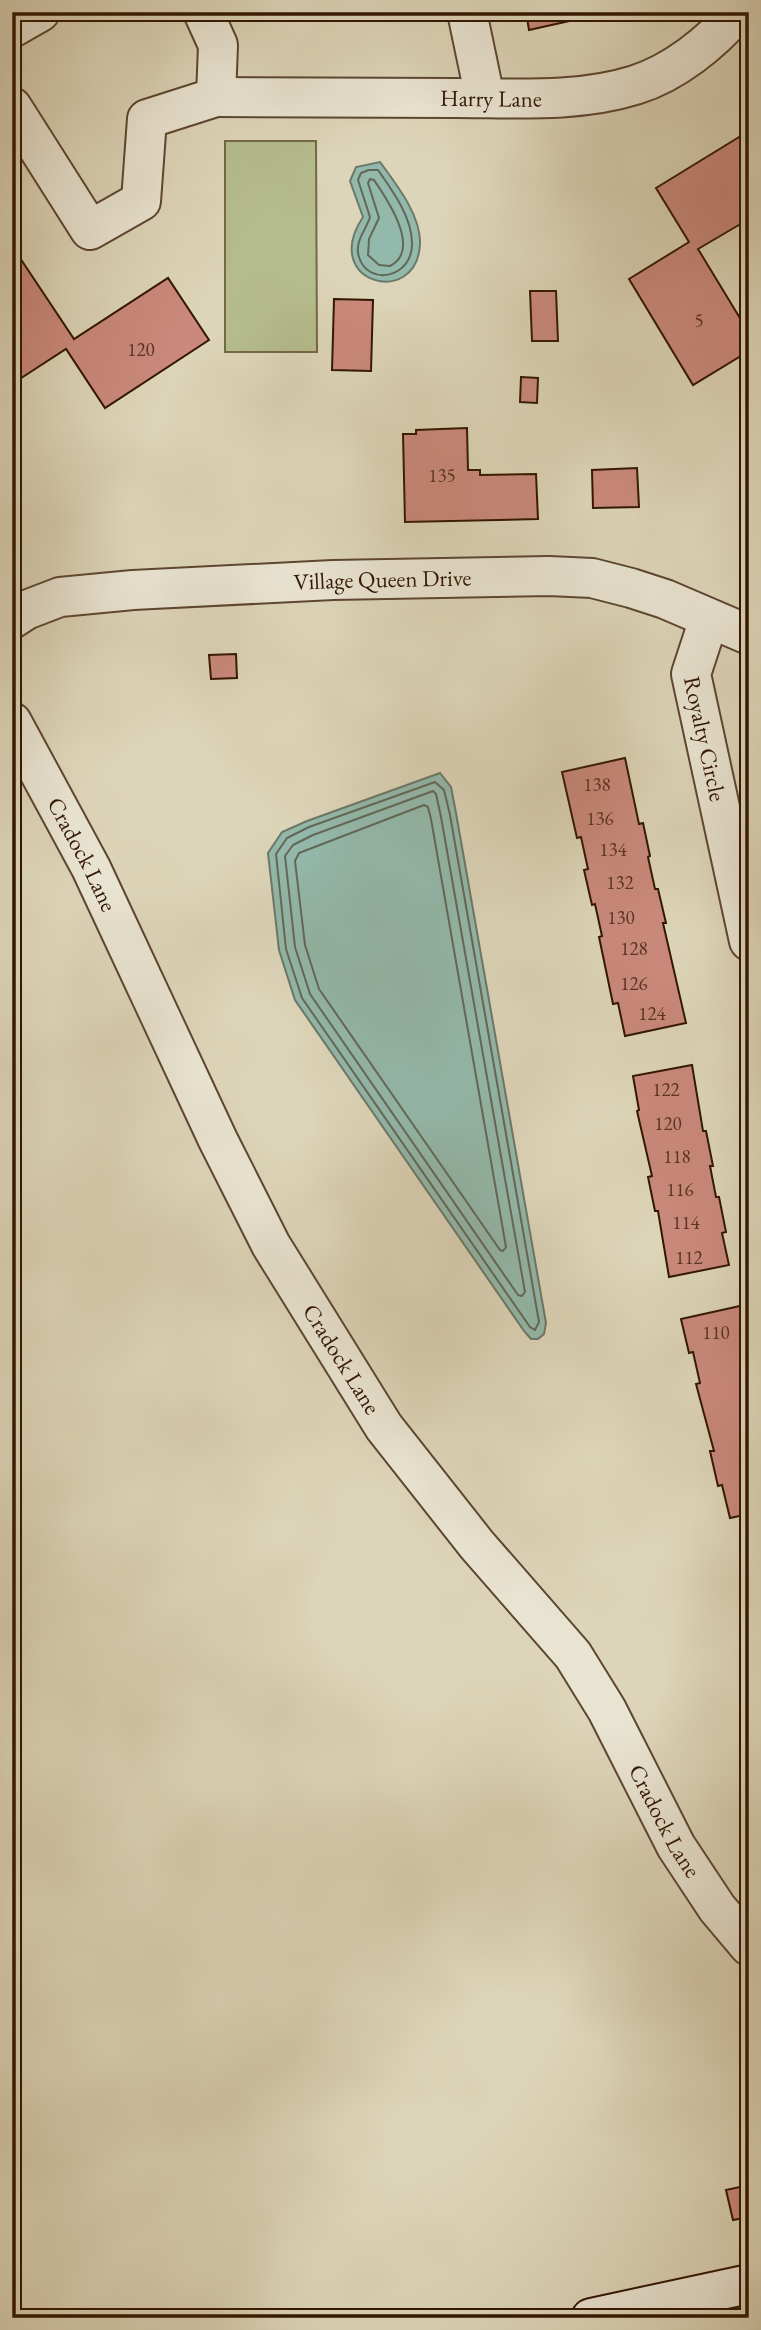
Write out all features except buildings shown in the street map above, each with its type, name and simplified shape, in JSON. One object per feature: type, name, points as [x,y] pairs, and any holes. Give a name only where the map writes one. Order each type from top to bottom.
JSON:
[{"type":"street","points":[[12,27],[40,12]]},
{"type":"street","points":[[202,12],[218,45],[216,97]]},
{"type":"street","points":[[467,12],[485,98]]},
{"type":"street","name":"Harry Lane","points":[[12,107],[90,230],[141,201],[147,119],[216,97],[596,96],[638,84],[672,67],[707,44],[738,12]]},
{"type":"street","name":"Village Queen Drive","points":[[12,619],[26,610],[60,597],[133,590],[333,580],[549,576],[592,578],[631,588],[665,599],[749,635]]},
{"type":"street","name":"Royalty Circle","points":[[709,619],[691,674],[749,941]]},
{"type":"street","name":"Cradock Lane","points":[[12,722],[91,868],[218,1140],[271,1245],[384,1427],[477,1545],[573,1655],[607,1710],[676,1846],[717,1908],[749,1947]]},
{"type":"street","points":[[592,2318],[749,2284]]},
{"type":"green space","points":[[225,141],[316,141],[317,352],[225,352]]},
{"type":"water","points":[[380,162],[412,211],[420,244],[415,264],[404,276],[389,281],[374,280],[361,272],[353,258],[353,240],[363,217],[350,181],[356,167]]},
{"type":"water","points":[[440,773],[451,787],[546,1323],[544,1334],[538,1339],[531,1339],[524,1331],[295,1000],[279,950],[268,853],[282,832]]}]
